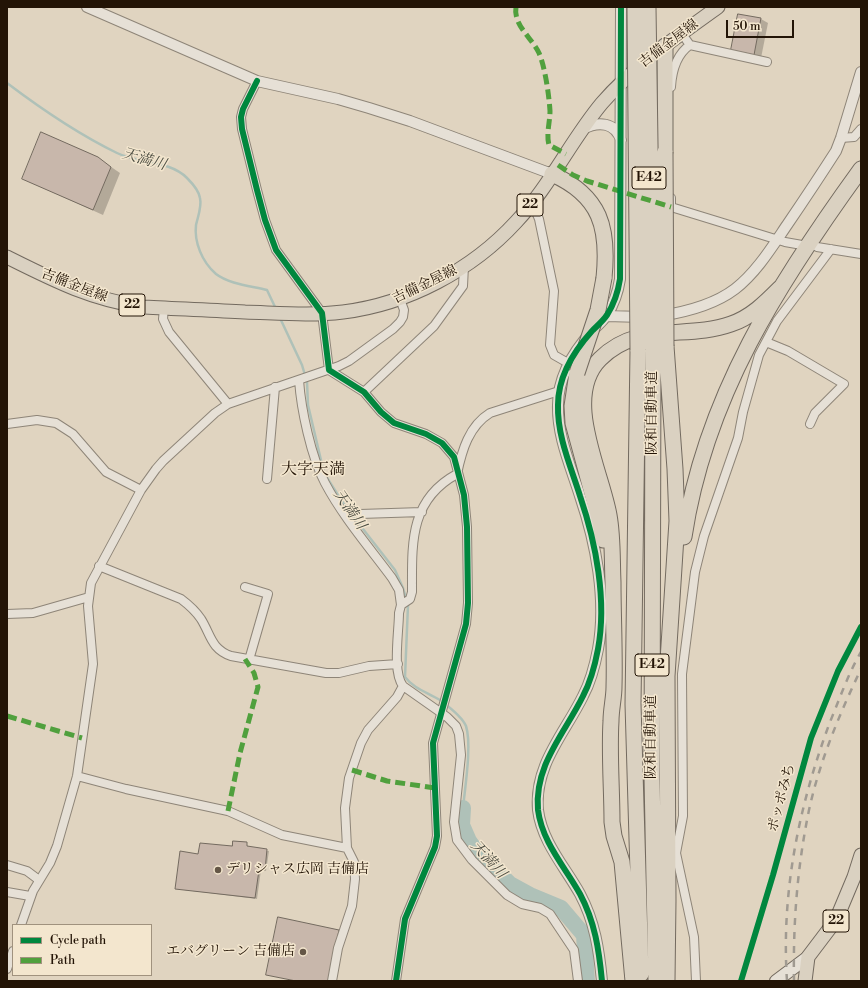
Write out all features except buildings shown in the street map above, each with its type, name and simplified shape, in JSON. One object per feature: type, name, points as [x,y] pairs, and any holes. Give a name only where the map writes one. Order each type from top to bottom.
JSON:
[{"type":"highway","name":"E42","points":[[634,7],[652,348]]},
{"type":"highway","name":"E42","points":[[648,7],[652,348]]},
{"type":"highway","points":[[665,46],[665,152],[652,348],[676,469],[677,521],[667,676],[667,981]]},
{"type":"highway","points":[[671,625],[686,523],[703,450],[720,406],[752,336],[782,286],[861,169]]},
{"type":"highway","points":[[552,174],[576,187],[591,202],[598,214],[605,241],[604,278],[598,310],[573,368],[572,406],[573,423],[600,522],[613,620]]},
{"type":"highway","points":[[633,981],[622,862],[614,836],[612,822],[610,722],[614,688],[612,537],[605,492],[592,450],[584,409],[588,381],[593,370],[608,353],[636,337],[714,328],[731,324],[760,308],[782,286]]},
{"type":"highway","name":"阪和自動車道","points":[[642,981],[633,704],[652,348]]},
{"type":"highway","name":"阪和自動車道","points":[[652,348],[652,777],[656,981]]},
{"type":"main road","name":"吉備金屋線","points":[[7,257],[54,281],[90,296],[125,304],[164,308],[322,313],[364,308],[400,299],[424,288],[464,266],[501,237],[532,203],[602,103],[621,82],[665,46],[718,7]]},
{"type":"main road","name":"22","points":[[805,981],[808,957],[836,920],[854,877],[861,855]]},
{"type":"main road","points":[[776,981],[808,957]]},
{"type":"street","points":[[87,7],[258,81],[338,99],[369,108],[410,121],[552,174]]},
{"type":"street","points":[[602,981],[597,942],[591,917],[581,895],[548,841],[538,811],[539,786],[545,765],[589,684],[598,649],[600,632],[600,598],[595,555],[586,516],[561,433],[558,414],[559,391],[573,368],[587,337],[606,316],[615,299],[620,280],[621,7]]},
{"type":"street","points":[[682,34],[690,45],[766,62]]},
{"type":"street","points":[[690,45],[680,56],[672,84],[671,207],[777,239],[802,245]]},
{"type":"street","points":[[606,316],[661,316],[690,309],[717,300],[735,289],[747,279],[777,239],[825,169],[841,138],[861,72]]},
{"type":"street","points":[[258,81],[243,109],[241,123],[265,220],[276,250],[322,313],[329,370]]},
{"type":"street","points":[[583,129],[590,125],[606,125],[616,130],[621,142]]},
{"type":"street","points":[[841,138],[854,137],[861,129]]},
{"type":"street","points":[[532,203],[539,219],[554,291],[550,345],[554,355],[573,368]]},
{"type":"street","points":[[817,247],[861,254]]},
{"type":"street","points":[[696,981],[694,937],[676,853],[683,816],[682,674],[695,572],[704,536],[738,438],[753,374],[766,342],[778,320],[831,249]]},
{"type":"street","points":[[364,392],[434,326],[463,286],[464,266]]},
{"type":"street","points":[[21,924],[30,896],[50,863],[58,846],[77,776],[93,664],[88,606],[91,583],[142,490],[163,461],[215,413],[228,404],[329,370],[348,361],[393,329],[403,317],[404,310],[400,299]]},
{"type":"street","points":[[164,308],[163,319],[169,332],[228,404]]},
{"type":"street","points":[[766,342],[788,351],[844,384],[815,413],[810,424]]},
{"type":"street","points":[[329,370],[364,392],[381,412],[394,423],[426,434],[442,443],[454,457],[457,474],[464,495],[468,527],[468,603],[466,624],[433,743],[432,756],[438,827],[436,847],[405,920],[396,981]]},
{"type":"street","points":[[300,379],[303,412],[318,468],[324,482],[341,509],[392,578],[399,590],[401,605],[398,676],[403,686],[442,711],[456,726],[461,743],[454,822],[457,840],[472,860],[507,895],[522,904],[540,908],[550,914],[574,950],[578,981]]},
{"type":"street","points":[[267,479],[275,387]]},
{"type":"street","points":[[401,605],[410,599],[412,592],[413,538],[422,512],[434,489],[457,474],[461,454],[472,430],[484,417],[490,413],[559,391]]},
{"type":"street","points":[[7,424],[37,420],[56,423],[67,429],[80,441],[106,472],[142,490]]},
{"type":"street","points":[[360,514],[422,512]]},
{"type":"street","points":[[99,566],[181,599],[191,606],[201,619],[217,649],[231,656],[326,673],[339,673],[369,666],[398,664]]},
{"type":"street","points":[[245,587],[268,594],[249,660]]},
{"type":"street","points":[[7,614],[34,613],[89,597]]},
{"type":"street","points":[[332,981],[338,948],[352,906],[354,890],[355,866],[347,848],[345,814],[347,792],[352,770],[361,743],[368,730],[397,697],[403,686]]},
{"type":"street","points":[[77,776],[126,789],[228,811],[282,835],[347,848]]},
{"type":"street","points":[[7,865],[27,870],[39,880]]},
{"type":"street","points":[[7,892],[30,896]]},
{"type":"street","points":[[7,970],[12,954]]},
{"type":"waterway","name":"天満川","points":[[7,83],[60,121],[103,146],[117,153],[135,159],[163,165],[180,172],[197,190],[200,198],[200,208],[196,225],[196,238],[200,251],[207,264],[216,274],[227,280],[267,290],[276,309]]},
{"type":"waterway","name":"天満川","points":[[280,318],[302,365],[307,382],[308,405],[324,473],[345,506],[395,570],[403,588],[408,605],[405,677],[417,687],[451,708],[466,726],[468,734],[468,755],[463,808]]},
{"type":"waterway","name":"天満川","points":[[463,808],[462,825],[469,841],[477,852],[510,884],[532,896],[561,908],[584,935],[587,981]]},
{"type":"railway","points":[[787,981],[787,915],[790,882],[801,817],[809,785],[830,722],[848,677],[861,652]]},
{"type":"railway","points":[[794,981],[796,898],[804,836],[812,796],[830,740],[861,669]]},
{"type":"marked path","points":[[516,7],[517,20],[536,47],[543,66],[548,89],[550,111],[548,132],[549,145],[566,154]]},
{"type":"marked path","points":[[558,165],[573,175],[587,181],[671,207]]},
{"type":"marked path","points":[[228,811],[240,753],[258,687],[254,673],[245,659]]},
{"type":"marked path","points":[[7,716],[82,738]]},
{"type":"marked path","points":[[352,770],[387,781],[435,788]]},
{"type":"cycle path","points":[[602,981],[598,947],[593,926],[580,894],[549,844],[544,833],[538,810],[538,794],[541,778],[552,750],[576,710],[588,685],[596,661],[598,649],[601,611],[595,552],[586,514],[562,440],[558,417],[558,405],[561,384],[568,365],[585,339],[602,321],[612,307],[620,279],[621,7]]},
{"type":"cycle path","points":[[257,81],[243,109],[241,117],[242,129],[257,190],[265,220],[276,250],[322,313],[329,370],[364,392],[381,412],[394,423],[426,434],[442,443],[454,457],[464,495],[467,527],[468,603],[466,624],[433,743],[437,836],[435,847],[405,919],[396,981]]},
{"type":"cycle path","name":"ポッポみち","points":[[741,981],[773,875],[811,738],[838,671],[861,627]]},
{"type":"place","name":"デリシャス広岡 吉備店","points":[[218,870]]},
{"type":"place","name":"エバグリーン 吉備店","points":[[303,952]]},
{"type":"district","name":"大字天満","points":[[313,470]]}]
